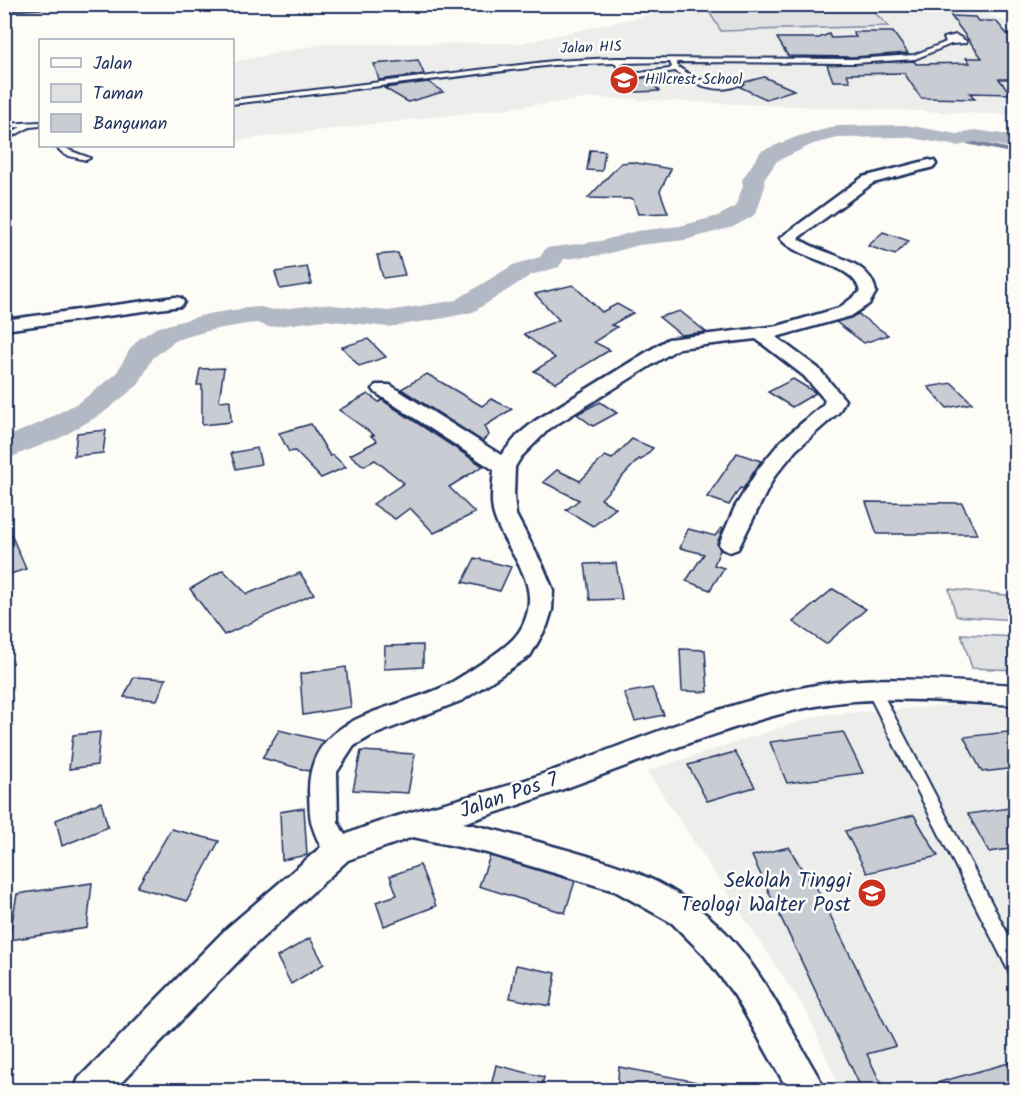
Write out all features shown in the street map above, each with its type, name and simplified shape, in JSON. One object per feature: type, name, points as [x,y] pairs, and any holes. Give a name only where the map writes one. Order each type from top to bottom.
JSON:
[{"type":"street","points":[[338,851],[324,823],[323,770],[345,738],[363,728],[454,693],[521,649],[535,626],[540,610],[541,590],[532,566],[505,515],[503,496],[505,467],[512,453],[542,425],[665,348],[680,342],[761,334],[837,315],[853,308],[868,292],[867,282],[863,277],[788,238],[868,180],[929,164]]},
{"type":"street","points":[[4,325],[175,302]]},
{"type":"street","points":[[730,544],[745,506],[783,451],[832,408],[835,400],[828,389],[810,372],[761,334]]},
{"type":"street","points":[[383,389],[505,467]]},
{"type":"street","name":"Jalan Pos 7","points":[[91,1090],[238,939],[338,851],[384,833],[512,796],[735,716],[818,695],[873,689],[1016,695]]},
{"type":"street","points":[[412,826],[469,836],[574,864],[622,879],[670,904],[683,913],[715,944],[746,985],[807,1090]]},
{"type":"lane","points":[[4,8],[70,8],[101,4]]},
{"type":"lane","name":"Jalan HIS","points":[[422,80],[514,66],[616,60],[805,62],[909,58],[950,42]]},
{"type":"lane","points":[[616,60],[624,72],[630,74],[658,74],[675,68]]},
{"type":"lane","points":[[672,60],[675,68],[708,88],[740,83]]},
{"type":"lane","points":[[234,102],[389,83],[396,89],[405,89],[420,86],[422,80],[419,74],[402,73],[390,77],[389,83]]},
{"type":"lane","points":[[4,126],[39,124]]},
{"type":"lane","points":[[4,139],[31,125]]},
{"type":"lane","points":[[60,147],[68,153],[86,158]]},
{"type":"lane","points":[[873,689],[1016,969]]},
{"type":"shaded area","name":"Hillcrest School","points":[[692,5],[963,5],[1015,25],[1015,115],[594,98],[234,141],[234,62],[324,44],[522,43]]},
{"type":"shaded area","name":"Sekolah Tinggi Teologi Walter Post","points":[[956,705],[1015,709],[1015,1090],[840,1090],[808,1014],[647,771],[820,715]]},
{"type":"green space","points":[[867,5],[888,26],[721,31],[706,7]]},
{"type":"green space","points":[[949,589],[1015,596],[1015,620],[956,616]]},
{"type":"green space","points":[[961,634],[1015,637],[1015,670],[972,668]]},
{"type":"building","points":[[951,16],[975,17],[978,21],[996,21],[1007,34],[1016,34],[1016,79],[999,79],[1011,94],[970,93],[975,99],[921,98],[904,73],[847,74],[850,81],[833,81],[827,65],[914,61],[916,64],[970,63],[966,58],[982,58]]},
{"type":"building","points":[[853,32],[893,32],[908,53],[854,57],[788,56],[777,38],[819,38],[829,34],[831,38],[856,37]]},
{"type":"building","points":[[418,60],[424,74],[379,80],[374,64]]},
{"type":"building","points":[[764,77],[794,90],[766,99],[740,87],[745,82]]},
{"type":"building","points":[[626,78],[649,78],[659,91],[636,92]]},
{"type":"building","points":[[428,82],[443,92],[408,102],[384,88]]},
{"type":"building","points":[[590,150],[605,151],[602,171],[587,170]]},
{"type":"building","points":[[631,162],[671,169],[660,191],[668,213],[638,214],[633,199],[588,198],[621,163]]},
{"type":"building","points":[[883,232],[909,241],[895,255],[868,246]]},
{"type":"building","points":[[398,253],[405,275],[383,278],[377,255]]},
{"type":"building","points":[[307,267],[312,284],[280,289],[275,272]]},
{"type":"building","points":[[573,285],[602,312],[617,304],[633,313],[611,325],[617,327],[594,342],[610,350],[556,383],[534,371],[555,358],[524,334],[559,320],[535,294]]},
{"type":"building","points":[[680,311],[706,332],[681,335],[659,317]]},
{"type":"building","points":[[858,314],[888,335],[864,343],[836,322]]},
{"type":"building","points":[[368,339],[386,357],[359,366],[342,347]]},
{"type":"building","points":[[224,368],[219,401],[230,400],[231,422],[202,425],[202,385],[197,385],[200,369]]},
{"type":"building","points":[[427,374],[482,406],[491,399],[512,409],[485,426],[489,435],[482,441],[401,389]]},
{"type":"building","points":[[793,379],[816,393],[792,407],[768,392]]},
{"type":"building","points":[[952,383],[972,403],[947,408],[928,387]]},
{"type":"building","points":[[368,394],[379,402],[382,400],[483,466],[449,487],[475,513],[434,533],[410,508],[395,519],[373,504],[404,483],[375,460],[364,466],[350,455],[377,441],[371,436],[374,435],[339,410]]},
{"type":"building","points":[[600,402],[617,413],[593,426],[577,414]]},
{"type":"building","points":[[311,424],[330,456],[333,455],[346,467],[321,478],[295,451],[289,452],[279,433]]},
{"type":"building","points":[[106,430],[103,453],[74,456],[77,433]]},
{"type":"building","points":[[632,439],[653,448],[641,460],[639,459],[601,499],[616,508],[593,526],[566,510],[579,500],[543,482],[557,470],[580,481],[605,456],[612,459]]},
{"type":"building","points":[[257,448],[261,464],[236,469],[231,453]]},
{"type":"building","points":[[737,453],[761,461],[743,489],[740,488],[729,505],[707,497]]},
{"type":"building","points":[[866,502],[962,503],[977,534],[877,534]]},
{"type":"building","points":[[4,518],[26,569],[4,576]]},
{"type":"building","points":[[721,528],[723,529],[717,543],[720,550],[714,565],[724,568],[710,590],[686,581],[704,554],[680,548],[688,529],[715,536]]},
{"type":"building","points":[[475,558],[511,567],[500,591],[463,582]]},
{"type":"building","points":[[616,563],[622,599],[590,600],[585,564]]},
{"type":"building","points":[[223,570],[247,594],[300,573],[314,594],[224,635],[190,589]]},
{"type":"building","points":[[833,589],[866,609],[826,644],[793,622]]},
{"type":"building","points":[[423,645],[423,667],[384,669],[385,646]]},
{"type":"building","points":[[680,649],[705,650],[708,692],[682,691]]},
{"type":"building","points":[[346,667],[351,707],[303,715],[300,674]]},
{"type":"building","points":[[134,677],[166,679],[157,700],[124,697]]},
{"type":"building","points":[[652,688],[664,715],[635,721],[624,693]]},
{"type":"building","points":[[279,730],[324,741],[309,771],[262,758]]},
{"type":"building","points":[[1016,731],[1016,768],[982,772],[964,737]]},
{"type":"building","points":[[100,732],[97,765],[69,769],[73,735]]},
{"type":"building","points":[[843,732],[863,773],[787,783],[770,742]]},
{"type":"building","points":[[361,751],[415,754],[408,793],[353,790]]},
{"type":"building","points":[[735,752],[755,787],[707,801],[688,765]]},
{"type":"building","points":[[101,802],[108,827],[62,846],[56,820]]},
{"type":"building","points":[[1016,807],[1016,848],[989,852],[968,814]]},
{"type":"building","points":[[304,808],[307,855],[282,860],[280,812]]},
{"type":"building","points":[[914,815],[938,856],[867,873],[845,831]]},
{"type":"building","points":[[171,829],[219,841],[187,901],[137,887]]},
{"type":"building","points":[[789,847],[811,885],[814,883],[896,1046],[867,1054],[884,1090],[862,1090],[752,856]]},
{"type":"building","points":[[490,856],[575,881],[565,913],[479,886]]},
{"type":"building","points":[[420,865],[436,906],[384,926],[376,902],[397,895],[390,876]]},
{"type":"building","points":[[92,883],[87,928],[9,940],[17,894]]},
{"type":"building","points":[[310,938],[324,964],[291,984],[277,957]]},
{"type":"building","points":[[516,965],[556,973],[550,1006],[510,998]]},
{"type":"building","points":[[1016,1061],[1016,1090],[926,1090],[925,1086]]},
{"type":"building","points":[[496,1065],[544,1077],[541,1090],[490,1090]]},
{"type":"building","points":[[619,1067],[703,1083],[702,1090],[617,1090]]},
{"type":"waterway","points":[[4,450],[51,430],[92,407],[128,379],[140,355],[149,345],[166,334],[208,322],[247,316],[261,315],[269,319],[324,312],[388,319],[464,306],[522,270],[550,262],[555,253],[603,248],[637,238],[685,233],[699,227],[725,222],[745,211],[754,186],[753,180],[769,156],[806,140],[838,132],[906,131],[957,140],[975,136],[1016,142]]},
{"type":"waterway","points":[[957,140],[1016,152]]},
{"type":"place","name":"Hillcrest School","points":[[624,80]]},
{"type":"place","name":"Sekolah Tinggi Teologi Walter Post","points":[[872,893]]}]
